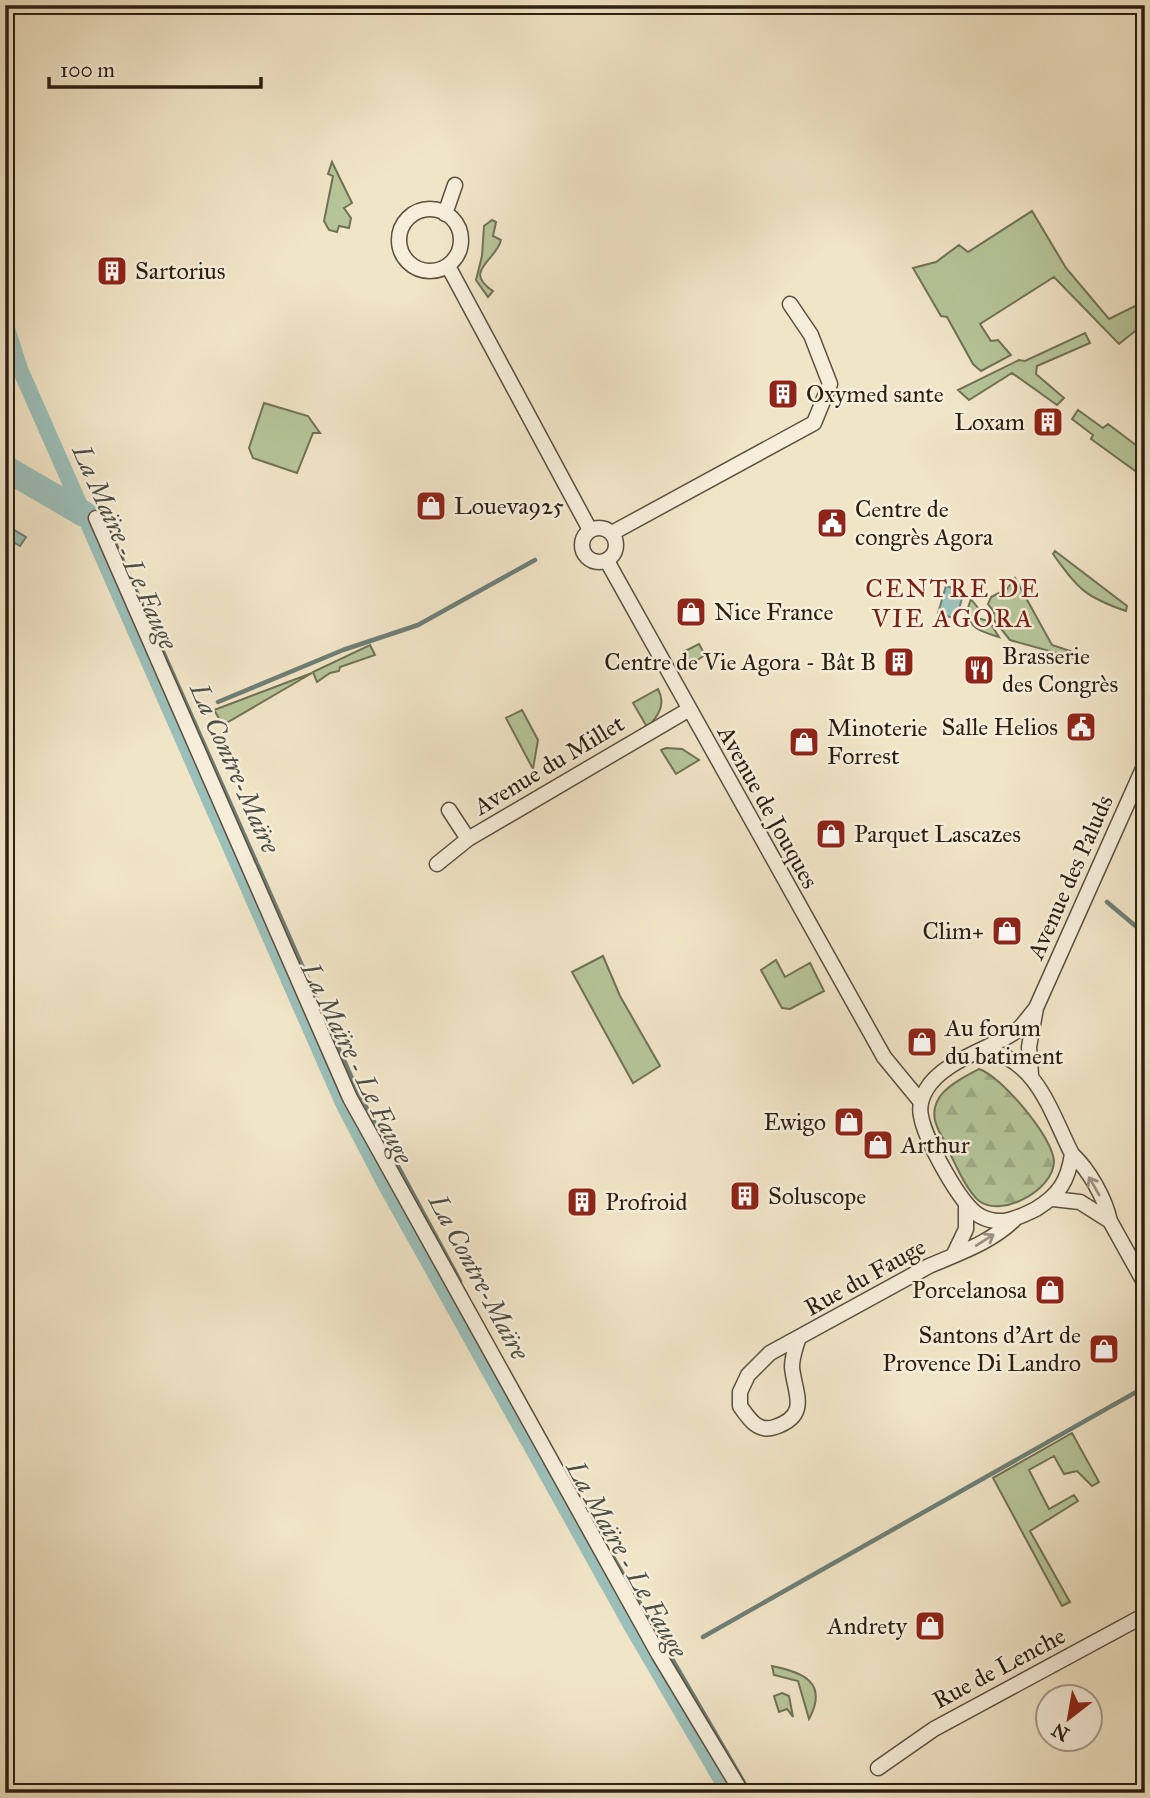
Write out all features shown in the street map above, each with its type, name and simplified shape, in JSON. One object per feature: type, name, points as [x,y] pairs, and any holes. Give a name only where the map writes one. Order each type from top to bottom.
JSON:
[{"type":"street","points":[[445,214],[455,185]]},
{"type":"street","points":[[435,209],[457,224],[462,241],[458,255],[448,266],[438,271],[414,267],[406,260],[399,240],[402,227],[417,212],[435,209]]},
{"type":"street","points":[[448,266],[590,530]]},
{"type":"street","points":[[612,533],[814,423],[830,384],[811,335],[790,304]]},
{"type":"street","points":[[96,518],[350,1098],[659,1655],[742,1793]]},
{"type":"street","points":[[601,527],[612,533],[617,549],[607,561],[593,561],[585,554],[583,539],[590,530],[601,527]]},
{"type":"street","name":"Avenue de Jouques","points":[[607,561],[884,1057],[921,1102],[920,1113],[926,1135],[966,1204]]},
{"type":"street","name":"Avenue du Millet","points":[[437,864],[468,839],[688,710]]},
{"type":"street","name":"Avenue des Paluds","points":[[1031,1075],[1029,1047],[1036,1008],[1145,764]]},
{"type":"street","points":[[449,810],[468,839]]},
{"type":"street","name":"Avenue des Paluds","points":[[933,1078],[1018,1030],[1036,1008]]},
{"type":"street","name":"Avenue des Paluds","points":[[987,1049],[1016,1060],[1031,1075],[1072,1154],[1081,1162],[1107,1209],[1110,1221],[1145,1284]]},
{"type":"street","points":[[897,1070],[933,1078],[921,1102]]},
{"type":"street","points":[[966,1204],[980,1216],[995,1220],[1014,1220],[1053,1199],[1064,1186],[1072,1154]]},
{"type":"street","name":"Avenue des Paluds","points":[[1053,1199],[1068,1198],[1080,1202],[1110,1221]]},
{"type":"street","name":"Rue du Fauge","points":[[954,1254],[966,1229],[966,1204]]},
{"type":"street","name":"Rue du Fauge","points":[[798,1340],[792,1369],[800,1398],[796,1411],[785,1423],[771,1429],[758,1427],[740,1406],[744,1384],[770,1353],[954,1254],[969,1251],[1014,1220]]},
{"type":"street","name":"Rue de Lenche","points":[[878,1768],[934,1729],[1145,1615]]},
{"type":"green space","points":[[5,5],[53,5],[5,13]]},
{"type":"green space","points":[[332,162],[352,203],[344,208],[351,218],[349,228],[339,226],[337,232],[329,230],[324,221],[333,176],[328,174]]},
{"type":"green space","points":[[1032,211],[1066,268],[1109,319],[1145,301],[1145,323],[1119,344],[1054,277],[980,324],[991,341],[998,340],[1011,355],[981,371],[973,364],[947,317],[941,316],[913,268],[936,262],[959,245],[968,252]]},
{"type":"green space","points":[[492,220],[496,222],[493,236],[501,240],[481,272],[480,278],[493,291],[488,297],[476,280],[482,256],[484,226]]},
{"type":"green space","points":[[1085,333],[1090,343],[1037,366],[1036,374],[1064,398],[1057,405],[1012,373],[969,400],[958,390],[1019,360],[1025,361]]},
{"type":"green space","points":[[264,403],[308,416],[320,433],[313,433],[297,473],[253,458],[249,448]]},
{"type":"green space","points":[[1078,410],[1103,428],[1108,424],[1145,452],[1145,478],[1091,439],[1093,435],[1072,419]]},
{"type":"green space","points":[[1055,551],[1127,606],[1126,611],[1091,596],[1076,584],[1053,554]]},
{"type":"green space","points":[[1015,578],[1052,645],[1079,654],[1078,659],[1010,640],[993,619],[994,612],[988,604],[991,597],[1007,589]]},
{"type":"green space","points":[[971,599],[978,608],[977,618],[989,621],[999,637],[983,632],[971,624],[966,614]]},
{"type":"green space","points":[[699,644],[705,655],[688,666],[681,653]]},
{"type":"green space","points":[[370,645],[375,655],[340,667],[339,671],[330,673],[317,682],[313,672]]},
{"type":"green space","points":[[312,673],[223,725],[214,710]]},
{"type":"green space","points":[[658,689],[660,710],[647,727],[633,703]]},
{"type":"green space","points":[[522,710],[538,740],[533,769],[506,718]]},
{"type":"green space","points":[[682,749],[699,760],[676,774],[661,750]]},
{"type":"green space","points":[[603,956],[620,996],[660,1066],[633,1083],[572,972]]},
{"type":"green space","points":[[776,960],[785,977],[810,963],[824,991],[790,1009],[782,1008],[761,970]]},
{"type":"green space","points":[[979,1069],[1000,1083],[1025,1109],[1052,1151],[1054,1162],[1045,1182],[1036,1191],[1013,1204],[989,1205],[973,1195],[957,1168],[935,1119],[935,1109],[943,1092]]},
{"type":"green space","points":[[1072,1433],[1099,1482],[1092,1486],[1077,1471],[1064,1474],[1054,1456],[1029,1470],[1049,1509],[1074,1495],[1078,1501],[1030,1531],[1070,1602],[1062,1606],[993,1478]]},
{"type":"green space","points":[[772,1666],[802,1676],[814,1688],[816,1696],[809,1719],[798,1681],[774,1675]]},
{"type":"green space","points":[[782,1693],[789,1696],[793,1717],[787,1709],[779,1712],[774,1696]]},
{"type":"water","points":[[6,525],[26,537],[20,546],[5,537]]},
{"type":"water","points":[[946,586],[964,592],[956,619],[938,613]]},
{"type":"waterway","name":"La Maïre - Le Fauge","points":[[5,322],[20,369],[343,1103],[384,1182],[631,1625],[729,1793]]},
{"type":"waterway","points":[[5,468],[84,514]]},
{"type":"waterway","name":"La Contre-Maïre","points":[[84,514],[99,507],[358,1092],[460,1281]]},
{"type":"waterway","points":[[218,702],[343,650],[418,625],[535,560]]},
{"type":"waterway","points":[[1107,902],[1145,934]]},
{"type":"waterway","points":[[703,1637],[1145,1387]]},
{"type":"waterway","name":"La Contre-Maïre","points":[[610,1552],[750,1793]]},
{"type":"waterway","points":[[1129,1793],[1145,1784]]},
{"type":"place","name":"Sartorius","points":[[112,271]]},
{"type":"place","name":"Oxymed sante","points":[[783,394]]},
{"type":"place","name":"Loxam","points":[[1048,422]]},
{"type":"place","name":"Loueva925","points":[[431,506]]},
{"type":"place","name":"Centre de congrès Agora","points":[[832,523]]},
{"type":"place","name":"Nice France","points":[[691,612]]},
{"type":"place","name":"Centre de Vie Agora - Bât B","points":[[899,662]]},
{"type":"place","name":"Brasserie des Congrès","points":[[979,670]]},
{"type":"place","name":"Salle Helios","points":[[1081,727]]},
{"type":"place","name":"Minoterie Forrest","points":[[804,742]]},
{"type":"place","name":"Parquet Lascazes","points":[[831,834]]},
{"type":"place","name":"Clim+","points":[[1007,931]]},
{"type":"place","name":"Au forum du batiment","points":[[922,1042]]},
{"type":"place","name":"Ewigo","points":[[849,1122]]},
{"type":"place","name":"Arthur","points":[[878,1145]]},
{"type":"place","name":"Soluscope","points":[[745,1196]]},
{"type":"place","name":"Profroid","points":[[582,1202]]},
{"type":"place","name":"Porcelanosa","points":[[1050,1290]]},
{"type":"place","name":"Santons d'Art de Provence Di Landro","points":[[1104,1349]]},
{"type":"place","name":"Andrety","points":[[930,1626]]},
{"type":"district","name":"CENTRE DE VIE AGORA","points":[[953,603]]}]
